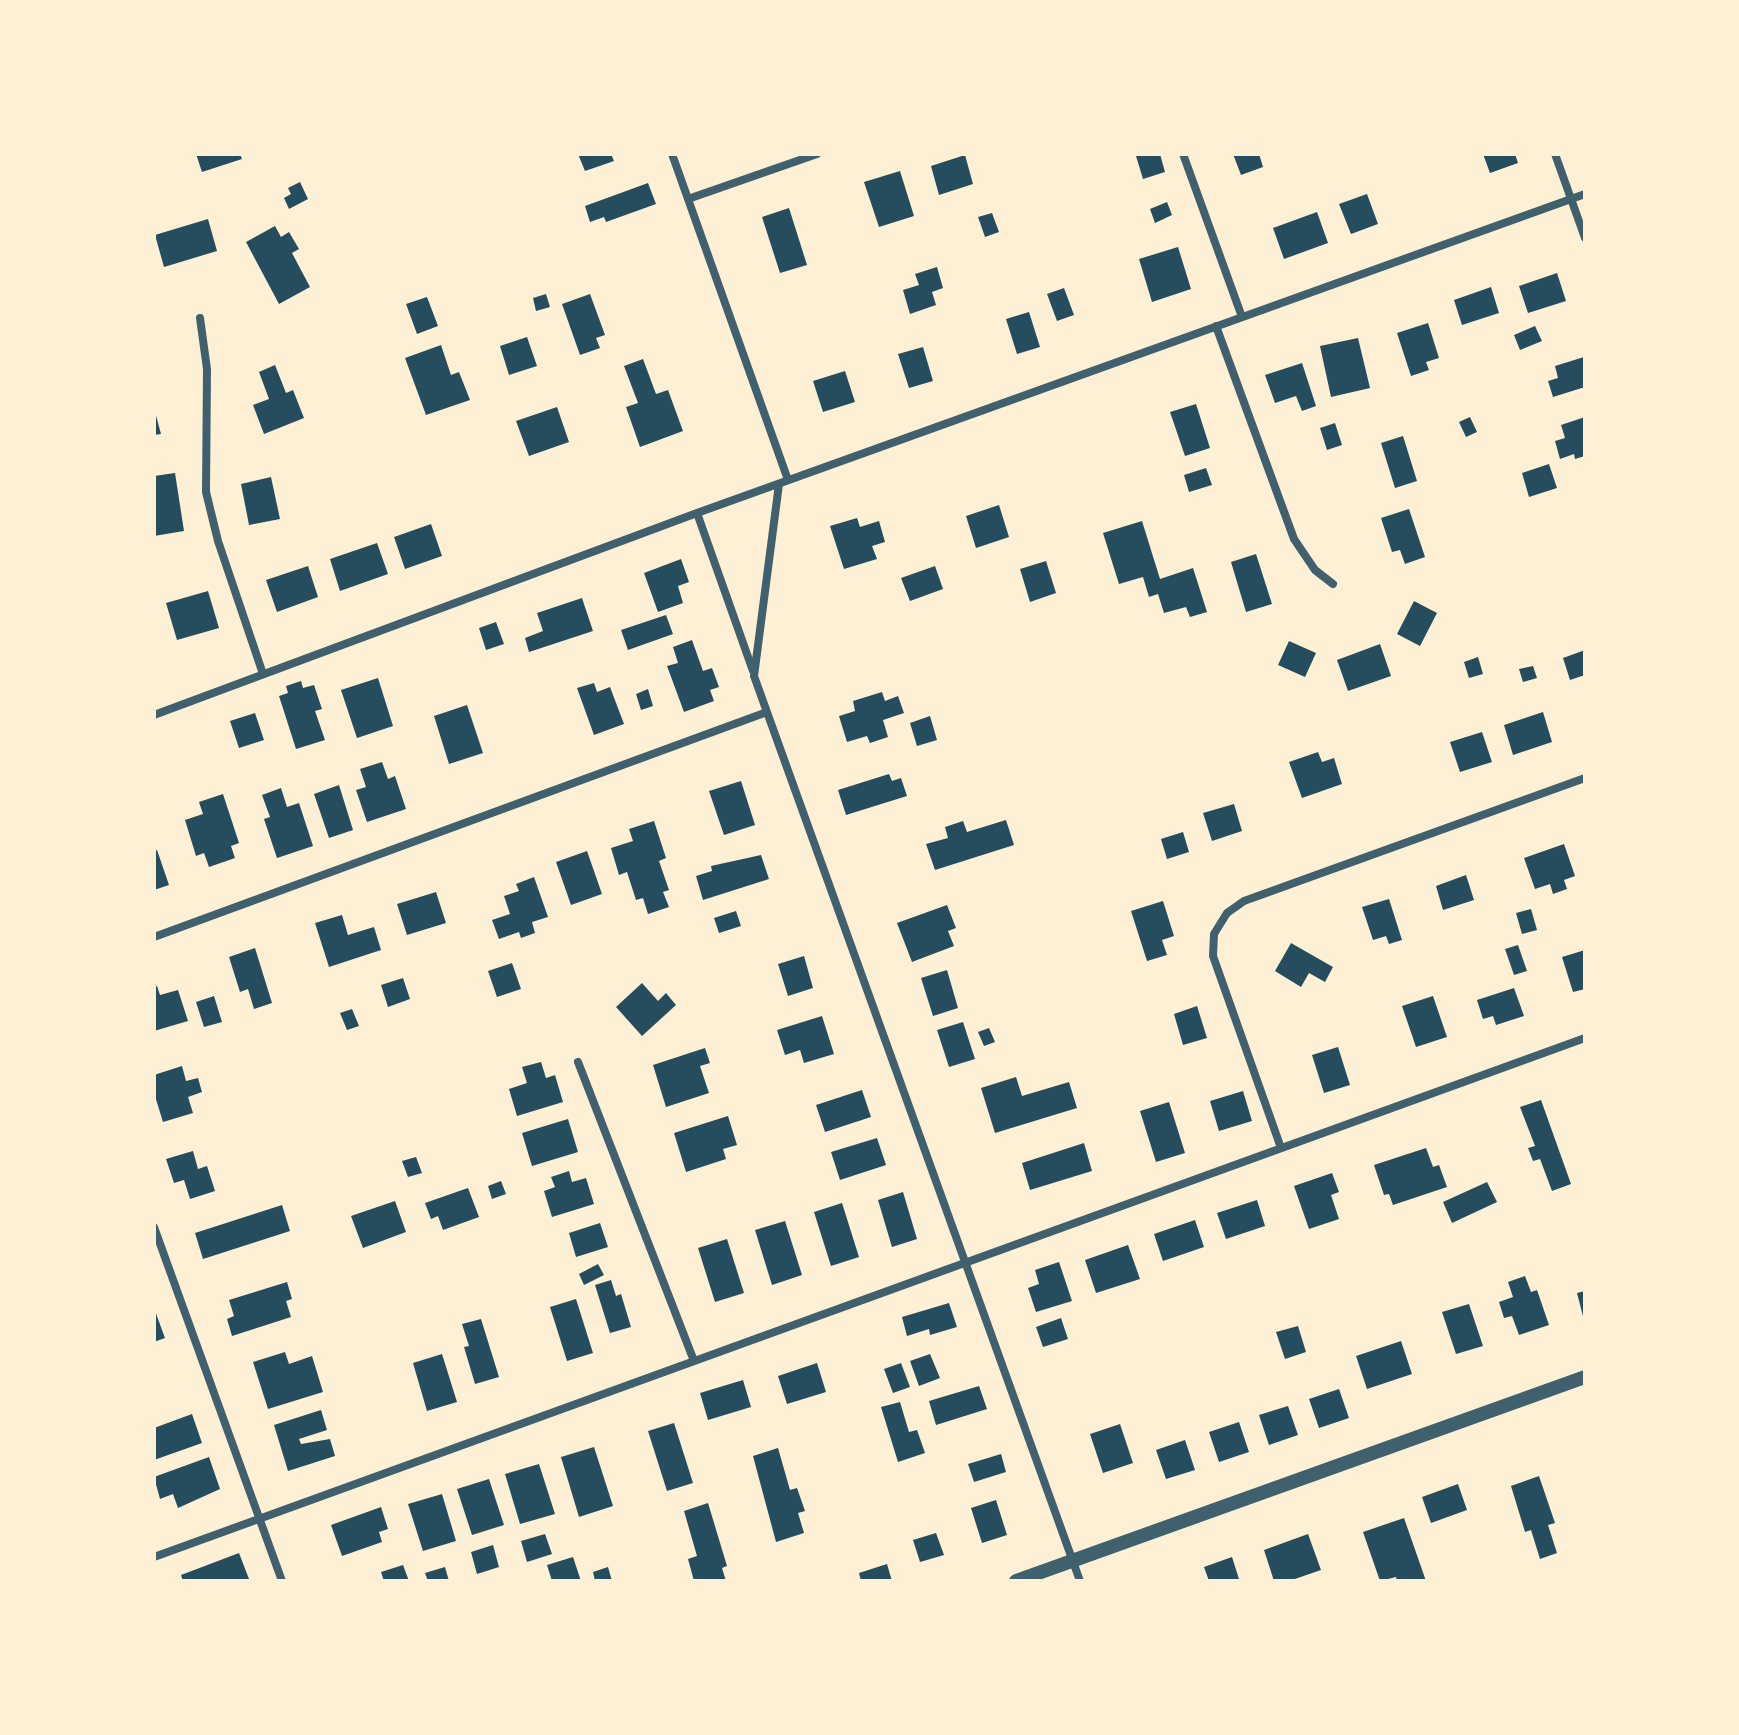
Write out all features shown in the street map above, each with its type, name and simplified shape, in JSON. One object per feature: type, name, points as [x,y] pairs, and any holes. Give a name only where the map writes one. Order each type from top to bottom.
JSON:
[{"type":"street","points":[[672,154],[788,480]]},
{"type":"street","points":[[688,199],[817,154]]},
{"type":"street","points":[[1183,154],[1242,317]]},
{"type":"street","points":[[1555,154],[1585,238]]},
{"type":"street","points":[[154,715],[697,513],[1585,194]]},
{"type":"street","points":[[200,318],[207,369],[204,458],[208,501],[263,674]]},
{"type":"street","points":[[1216,326],[1294,539],[1315,570],[1333,584]]},
{"type":"street","points":[[754,676],[779,484]]},
{"type":"street","points":[[697,513],[1080,1581]]},
{"type":"street","points":[[154,937],[767,712]]},
{"type":"street","points":[[1281,1148],[1213,956],[1214,934],[1227,913],[1244,901],[1585,778]]},
{"type":"street","points":[[154,1557],[1585,1038]]},
{"type":"street","points":[[578,1062],[694,1361]]},
{"type":"street","points":[[154,1227],[282,1581]]},
{"type":"street","points":[[1016,1581],[1585,1377]]},
{"type":"building","points":[[196,154],[240,154],[242,159],[202,172]]},
{"type":"building","points":[[578,154],[611,154],[614,161],[585,171]]},
{"type":"building","points":[[1160,154],[1165,172],[1143,179],[1136,156]]},
{"type":"building","points":[[1233,154],[1259,154],[1263,167],[1241,175]]},
{"type":"building","points":[[1483,154],[1515,154],[1518,163],[1490,173]]},
{"type":"building","points":[[965,155],[973,184],[939,195],[931,166]]},
{"type":"building","points":[[900,171],[914,216],[879,227],[864,182]]},
{"type":"building","points":[[300,182],[308,199],[289,209],[284,198],[291,194],[288,188]]},
{"type":"building","points":[[648,183],[656,204],[606,222],[604,217],[590,222],[585,206]]},
{"type":"building","points":[[1367,194],[1378,224],[1351,234],[1339,204]]},
{"type":"building","points":[[1167,202],[1172,215],[1155,223],[1150,209]]},
{"type":"building","points":[[789,208],[807,265],[780,273],[762,217]]},
{"type":"building","points":[[1317,212],[1328,243],[1284,259],[1273,228]]},
{"type":"building","points":[[992,213],[999,232],[985,237],[978,217]]},
{"type":"building","points":[[208,219],[217,251],[164,267],[155,235]]},
{"type":"building","points":[[275,226],[281,237],[289,232],[299,249],[292,253],[310,287],[279,304],[246,242]]},
{"type":"building","points":[[1178,247],[1191,289],[1152,302],[1139,259]]},
{"type":"building","points":[[937,267],[943,288],[932,292],[936,305],[910,314],[903,290],[919,285],[915,274]]},
{"type":"building","points":[[1557,273],[1566,301],[1528,313],[1519,286]]},
{"type":"building","points":[[1491,287],[1499,313],[1462,325],[1454,300]]},
{"type":"building","points":[[1064,288],[1074,315],[1057,321],[1047,294]]},
{"type":"building","points":[[546,294],[550,307],[536,311],[533,298]]},
{"type":"building","points":[[590,294],[605,335],[596,338],[600,348],[580,355],[562,304]]},
{"type":"building","points":[[427,297],[438,326],[417,334],[406,304]]},
{"type":"building","points":[[1029,312],[1040,347],[1017,354],[1006,319]]},
{"type":"building","points":[[1428,323],[1439,358],[1426,362],[1429,370],[1411,376],[1397,333]]},
{"type":"building","points":[[1535,326],[1542,341],[1520,350],[1514,335]]},
{"type":"building","points":[[527,337],[537,366],[509,375],[500,346]]},
{"type":"building","points":[[1358,338],[1370,388],[1331,397],[1320,346]]},
{"type":"building","points":[[441,345],[451,375],[459,372],[470,400],[426,415],[405,358]]},
{"type":"building","points":[[923,347],[933,381],[909,388],[898,354]]},
{"type":"building","points":[[1584,357],[1585,387],[1553,397],[1548,381],[1558,378],[1555,366]]},
{"type":"building","points":[[643,359],[656,394],[668,390],[683,431],[640,447],[626,407],[638,403],[624,366]]},
{"type":"building","points":[[1302,363],[1316,406],[1302,411],[1296,396],[1275,403],[1265,375]]},
{"type":"building","points":[[275,365],[286,393],[293,390],[304,418],[264,434],[253,405],[269,399],[259,372]]},
{"type":"building","points":[[845,371],[855,402],[823,412],[813,381]]},
{"type":"building","points":[[1196,404],[1210,448],[1185,456],[1170,412]]},
{"type":"building","points":[[557,407],[569,442],[529,456],[516,421]]},
{"type":"building","points":[[154,408],[161,434],[154,435]]},
{"type":"building","points":[[1470,417],[1477,432],[1466,437],[1459,422]]},
{"type":"building","points":[[1585,417],[1585,456],[1575,459],[1574,454],[1560,459],[1555,441],[1565,438],[1561,425]]},
{"type":"building","points":[[1335,423],[1342,445],[1327,450],[1320,428]]},
{"type":"building","points":[[1403,436],[1417,481],[1395,488],[1381,443]]},
{"type":"building","points":[[1549,464],[1557,488],[1529,497],[1522,473]]},
{"type":"building","points":[[1206,468],[1212,485],[1189,492],[1184,475]]},
{"type":"building","points":[[175,473],[184,531],[154,536],[154,476]]},
{"type":"building","points":[[271,477],[280,519],[249,525],[241,484]]},
{"type":"building","points":[[999,505],[1009,537],[976,548],[966,516]]},
{"type":"building","points":[[1409,509],[1425,557],[1405,564],[1400,550],[1392,552],[1381,518]]},
{"type":"building","points":[[857,518],[860,527],[879,521],[885,542],[872,546],[877,559],[844,569],[830,526]]},
{"type":"building","points":[[1142,521],[1160,579],[1193,568],[1207,612],[1190,617],[1186,607],[1164,613],[1158,594],[1149,597],[1143,577],[1119,584],[1103,533]]},
{"type":"building","points":[[431,524],[442,556],[405,569],[394,537]]},
{"type":"building","points":[[377,543],[388,574],[340,591],[330,559]]},
{"type":"building","points":[[1256,554],[1272,604],[1246,612],[1231,562]]},
{"type":"building","points":[[681,559],[689,582],[678,586],[683,603],[658,612],[644,573]]},
{"type":"building","points":[[1046,561],[1056,593],[1030,602],[1020,569]]},
{"type":"building","points":[[308,566],[318,597],[277,612],[266,580]]},
{"type":"building","points":[[935,566],[943,589],[910,601],[901,578]]},
{"type":"building","points":[[208,591],[219,628],[177,640],[166,603]]},
{"type":"building","points":[[582,598],[593,631],[529,652],[525,638],[543,631],[537,613]]},
{"type":"building","points":[[1414,601],[1437,613],[1420,646],[1397,634]]},
{"type":"building","points":[[666,615],[673,634],[628,650],[621,630]]},
{"type":"building","points":[[496,622],[504,644],[486,650],[479,628]]},
{"type":"building","points":[[692,640],[703,671],[712,668],[719,687],[710,690],[714,701],[684,712],[667,666],[678,663],[673,647]]},
{"type":"building","points":[[1289,641],[1316,653],[1305,677],[1278,665]]},
{"type":"building","points":[[1380,644],[1391,676],[1348,691],[1337,660]]},
{"type":"building","points":[[1585,650],[1585,675],[1570,680],[1563,658]]},
{"type":"building","points":[[1478,657],[1483,674],[1469,678],[1464,662]]},
{"type":"building","points":[[1533,666],[1537,678],[1523,682],[1519,669]]},
{"type":"building","points":[[378,678],[393,726],[357,738],[341,690]]},
{"type":"building","points":[[301,681],[303,688],[314,685],[322,709],[315,711],[325,740],[296,749],[279,696],[288,693],[286,686]]},
{"type":"building","points":[[594,683],[597,692],[610,687],[624,724],[594,735],[577,688]]},
{"type":"building","points":[[648,689],[653,706],[641,710],[636,694]]},
{"type":"building","points":[[882,692],[885,701],[898,696],[904,713],[883,720],[888,737],[870,743],[867,736],[847,742],[839,716],[855,711],[853,701]]},
{"type":"building","points":[[467,705],[483,753],[449,764],[434,716]]},
{"type":"building","points":[[1543,712],[1552,742],[1513,755],[1504,725]]},
{"type":"building","points":[[255,713],[264,740],[239,748],[230,721]]},
{"type":"building","points":[[930,716],[937,740],[917,746],[910,723]]},
{"type":"building","points":[[1482,732],[1492,762],[1460,772],[1450,742]]},
{"type":"building","points":[[1318,752],[1322,762],[1334,758],[1342,784],[1302,798],[1289,762]]},
{"type":"building","points":[[382,762],[388,779],[395,776],[406,809],[367,822],[356,790],[366,787],[360,769]]},
{"type":"building","points":[[889,774],[892,781],[901,778],[907,796],[846,815],[838,790]]},
{"type":"building","points":[[741,781],[755,825],[724,835],[709,791]]},
{"type":"building","points":[[339,785],[353,830],[329,838],[314,794]]},
{"type":"building","points":[[281,788],[287,807],[299,803],[313,846],[277,858],[264,819],[270,817],[262,795]]},
{"type":"building","points":[[223,794],[239,843],[231,846],[235,858],[209,867],[204,853],[196,856],[185,820],[203,814],[199,802]]},
{"type":"building","points":[[1234,804],[1242,831],[1212,841],[1203,813]]},
{"type":"building","points":[[1006,820],[1014,845],[935,870],[926,844],[948,838],[945,827],[963,821],[967,832]]},
{"type":"building","points":[[654,821],[666,858],[659,861],[669,890],[663,892],[669,907],[648,914],[643,898],[636,900],[627,872],[619,875],[611,848],[633,841],[629,829]]},
{"type":"building","points":[[1183,832],[1189,852],[1167,859],[1161,839]]},
{"type":"building","points":[[1564,844],[1575,876],[1564,880],[1567,889],[1553,894],[1550,884],[1535,889],[1524,858]]},
{"type":"building","points":[[157,850],[169,885],[154,890],[154,851]]},
{"type":"building","points":[[587,851],[602,894],[571,905],[556,862]]},
{"type":"building","points":[[761,855],[769,879],[703,900],[696,876],[712,871],[711,866]]},
{"type":"building","points":[[1466,875],[1474,900],[1443,910],[1436,886]]},
{"type":"building","points":[[534,877],[548,917],[532,922],[535,933],[521,938],[519,932],[499,939],[492,920],[510,914],[504,896],[519,891],[516,884]]},
{"type":"building","points":[[436,892],[446,923],[407,935],[397,904]]},
{"type":"building","points":[[1389,899],[1402,940],[1389,944],[1386,936],[1373,940],[1362,907]]},
{"type":"building","points":[[1163,901],[1174,936],[1162,940],[1167,955],[1147,961],[1131,911]]},
{"type":"building","points":[[947,905],[956,928],[948,931],[954,946],[912,962],[897,923]]},
{"type":"building","points":[[1531,909],[1537,930],[1522,934],[1516,913]]},
{"type":"building","points":[[736,911],[741,926],[719,933],[714,918]]},
{"type":"building","points":[[342,915],[348,935],[374,927],[381,950],[329,967],[315,923]]},
{"type":"building","points":[[1291,943],[1333,967],[1325,982],[1309,973],[1301,987],[1275,971]]},
{"type":"building","points":[[1518,945],[1527,971],[1514,975],[1505,949]]},
{"type":"building","points":[[255,948],[272,1003],[254,1009],[248,989],[240,992],[229,957]]},
{"type":"building","points":[[1585,950],[1585,989],[1573,992],[1562,957]]},
{"type":"building","points":[[804,956],[813,988],[788,996],[778,964]]},
{"type":"building","points":[[512,963],[521,989],[497,997],[488,971]]},
{"type":"building","points":[[947,970],[958,1008],[933,1016],[921,978]]},
{"type":"building","points":[[403,978],[410,999],[388,1007],[381,985]]},
{"type":"building","points":[[642,983],[658,1001],[666,993],[676,1005],[642,1036],[616,1007]]},
{"type":"building","points":[[157,986],[160,995],[178,990],[188,1021],[154,1031],[154,987]]},
{"type":"building","points":[[1514,988],[1524,1016],[1496,1025],[1493,1016],[1483,1019],[1477,1000]]},
{"type":"building","points":[[214,996],[222,1022],[204,1027],[196,1002]]},
{"type":"building","points":[[1433,996],[1447,1037],[1416,1047],[1402,1006]]},
{"type":"building","points":[[1197,1006],[1207,1038],[1183,1045],[1174,1014]]},
{"type":"building","points":[[352,1009],[359,1026],[347,1030],[340,1013]]},
{"type":"building","points":[[822,1016],[834,1054],[804,1063],[800,1050],[785,1055],[777,1030]]},
{"type":"building","points":[[963,1022],[975,1059],[949,1067],[937,1030]]},
{"type":"building","points":[[989,1028],[995,1042],[984,1046],[978,1032]]},
{"type":"building","points":[[1338,1047],[1350,1085],[1324,1093],[1312,1055]]},
{"type":"building","points":[[705,1048],[710,1063],[700,1066],[709,1093],[666,1107],[653,1065]]},
{"type":"building","points":[[541,1062],[546,1078],[555,1075],[563,1102],[517,1116],[509,1089],[527,1083],[522,1067]]},
{"type":"building","points":[[182,1066],[186,1081],[198,1078],[202,1092],[188,1097],[193,1113],[163,1122],[154,1093],[154,1075]]},
{"type":"building","points":[[1016,1077],[1022,1096],[1069,1082],[1077,1108],[995,1133],[981,1088]]},
{"type":"building","points":[[862,1090],[871,1117],[825,1132],[816,1105]]},
{"type":"building","points":[[1243,1091],[1252,1121],[1219,1131],[1210,1101]]},
{"type":"building","points":[[1541,1100],[1571,1184],[1552,1191],[1540,1159],[1533,1161],[1528,1148],[1535,1146],[1520,1107]]},
{"type":"building","points":[[1169,1102],[1185,1153],[1156,1162],[1140,1111]]},
{"type":"building","points":[[728,1116],[737,1145],[723,1149],[726,1159],[686,1172],[674,1133]]},
{"type":"building","points":[[568,1119],[578,1152],[532,1166],[522,1133]]},
{"type":"building","points":[[877,1138],[886,1165],[840,1180],[831,1152]]},
{"type":"building","points":[[1084,1143],[1092,1171],[1030,1190],[1022,1163]]},
{"type":"building","points":[[1426,1148],[1433,1167],[1439,1165],[1447,1187],[1393,1205],[1389,1194],[1384,1195],[1374,1165]]},
{"type":"building","points":[[193,1151],[198,1169],[207,1166],[215,1191],[190,1199],[184,1180],[174,1183],[166,1159]]},
{"type":"building","points":[[416,1157],[422,1173],[408,1177],[402,1161]]},
{"type":"building","points":[[569,1171],[572,1182],[586,1178],[594,1204],[552,1217],[544,1191],[555,1187],[551,1177]]},
{"type":"building","points":[[1332,1173],[1339,1192],[1331,1195],[1339,1219],[1309,1229],[1294,1186]]},
{"type":"building","points":[[501,1181],[506,1194],[492,1199],[488,1186]]},
{"type":"building","points":[[1487,1182],[1497,1202],[1452,1223],[1443,1202]]},
{"type":"building","points":[[468,1188],[479,1217],[443,1230],[438,1216],[431,1219],[425,1203]]},
{"type":"building","points":[[903,1192],[917,1239],[892,1247],[878,1200]]},
{"type":"building","points":[[1257,1200],[1265,1226],[1226,1239],[1217,1213]]},
{"type":"building","points":[[395,1201],[406,1232],[363,1248],[351,1216]]},
{"type":"building","points":[[842,1203],[859,1257],[831,1266],[814,1212]]},
{"type":"building","points":[[282,1205],[290,1231],[203,1259],[195,1233]]},
{"type":"building","points":[[1195,1220],[1204,1247],[1163,1261],[1154,1234]]},
{"type":"building","points":[[785,1221],[802,1275],[772,1285],[755,1230]]},
{"type":"building","points":[[600,1223],[608,1247],[576,1257],[569,1233]]},
{"type":"building","points":[[727,1239],[744,1293],[715,1302],[698,1248]]},
{"type":"building","points":[[1128,1245],[1140,1279],[1096,1293],[1085,1260]]},
{"type":"building","points":[[1059,1262],[1072,1301],[1036,1312],[1028,1288],[1039,1284],[1035,1270]]},
{"type":"building","points":[[598,1264],[604,1275],[584,1285],[579,1274]]},
{"type":"building","points":[[1525,1276],[1531,1292],[1537,1290],[1549,1325],[1519,1335],[1512,1316],[1504,1318],[1499,1302],[1513,1297],[1508,1282]]},
{"type":"building","points":[[611,1280],[616,1296],[621,1294],[631,1327],[610,1333],[595,1285]]},
{"type":"building","points":[[287,1282],[292,1299],[286,1301],[291,1317],[232,1336],[227,1319],[234,1316],[229,1300]]},
{"type":"building","points":[[1585,1291],[1585,1320],[1584,1320],[1577,1293]]},
{"type":"building","points":[[576,1299],[593,1353],[567,1361],[550,1307]]},
{"type":"building","points":[[949,1303],[957,1327],[930,1335],[929,1329],[907,1336],[902,1317]]},
{"type":"building","points":[[1469,1304],[1483,1346],[1456,1354],[1442,1312]]},
{"type":"building","points":[[154,1308],[165,1338],[154,1342]]},
{"type":"building","points":[[1061,1318],[1068,1339],[1043,1347],[1036,1327]]},
{"type":"building","points":[[481,1319],[499,1377],[475,1384],[464,1347],[469,1346],[462,1324]]},
{"type":"building","points":[[1298,1326],[1306,1352],[1285,1359],[1276,1332]]},
{"type":"building","points":[[1401,1341],[1412,1374],[1367,1389],[1356,1356]]},
{"type":"building","points":[[285,1352],[289,1364],[312,1356],[323,1392],[268,1409],[253,1362]]},
{"type":"building","points":[[442,1354],[457,1402],[427,1411],[413,1363]]},
{"type":"building","points":[[930,1354],[940,1378],[919,1386],[910,1361]]},
{"type":"building","points":[[817,1363],[826,1392],[787,1404],[778,1376]]},
{"type":"building","points":[[901,1363],[910,1387],[893,1393],[884,1369]]},
{"type":"building","points":[[743,1380],[751,1407],[708,1420],[700,1393]]},
{"type":"building","points":[[979,1386],[987,1409],[936,1425],[929,1401]]},
{"type":"building","points":[[1339,1389],[1349,1418],[1319,1428],[1309,1399]]},
{"type":"building","points":[[900,1402],[909,1432],[917,1430],[925,1453],[898,1462],[881,1407]]},
{"type":"building","points":[[1288,1406],[1298,1435],[1269,1445],[1259,1415]]},
{"type":"building","points":[[321,1410],[327,1430],[299,1439],[301,1444],[330,1439],[335,1456],[288,1471],[274,1425]]},
{"type":"building","points":[[192,1414],[202,1443],[154,1460],[154,1428]]},
{"type":"building","points":[[1239,1422],[1249,1452],[1219,1462],[1209,1432]]},
{"type":"building","points":[[674,1423],[693,1483],[667,1491],[648,1431]]},
{"type":"building","points":[[1120,1424],[1133,1463],[1103,1473],[1090,1434]]},
{"type":"building","points":[[1185,1440],[1195,1470],[1166,1479],[1156,1450]]},
{"type":"building","points":[[594,1447],[613,1506],[579,1517],[561,1457]]},
{"type":"building","points":[[778,1448],[790,1490],[797,1488],[805,1511],[798,1513],[804,1533],[776,1542],[753,1456]]},
{"type":"building","points":[[1001,1454],[1006,1472],[974,1482],[968,1464]]},
{"type":"building","points":[[209,1457],[220,1489],[178,1508],[173,1494],[160,1499],[154,1477]]},
{"type":"building","points":[[539,1464],[555,1514],[520,1524],[505,1474]]},
{"type":"building","points":[[1539,1476],[1555,1523],[1548,1525],[1557,1553],[1540,1559],[1531,1530],[1525,1532],[1511,1486]]},
{"type":"building","points":[[489,1479],[504,1525],[472,1535],[457,1489]]},
{"type":"building","points":[[1458,1484],[1467,1510],[1431,1523],[1422,1497]]},
{"type":"building","points":[[442,1494],[456,1541],[423,1551],[408,1504]]},
{"type":"building","points":[[996,1500],[1007,1535],[982,1543],[971,1508]]},
{"type":"building","points":[[708,1503],[727,1566],[722,1568],[726,1581],[694,1581],[688,1559],[697,1556],[684,1511]]},
{"type":"building","points":[[381,1507],[388,1529],[379,1532],[382,1542],[342,1556],[331,1525]]},
{"type":"building","points":[[1404,1518],[1426,1581],[1397,1581],[1396,1577],[1380,1581],[1363,1532]]},
{"type":"building","points":[[936,1533],[944,1555],[920,1562],[913,1540]]},
{"type":"building","points":[[545,1534],[552,1554],[527,1562],[521,1541]]},
{"type":"building","points":[[1308,1534],[1321,1570],[1289,1581],[1274,1581],[1264,1550]]},
{"type":"building","points":[[493,1545],[499,1567],[477,1574],[471,1552]]},
{"type":"building","points":[[239,1553],[249,1579],[183,1581],[181,1575]]},
{"type":"building","points":[[573,1557],[581,1581],[552,1581],[547,1565]]},
{"type":"building","points":[[1232,1557],[1239,1579],[1209,1581],[1204,1567]]},
{"type":"building","points":[[887,1564],[892,1581],[861,1581],[859,1573]]},
{"type":"building","points":[[403,1565],[409,1581],[384,1581],[381,1572]]},
{"type":"building","points":[[445,1567],[449,1581],[428,1581],[425,1573]]},
{"type":"building","points":[[608,1567],[612,1581],[595,1581],[593,1572]]}]
